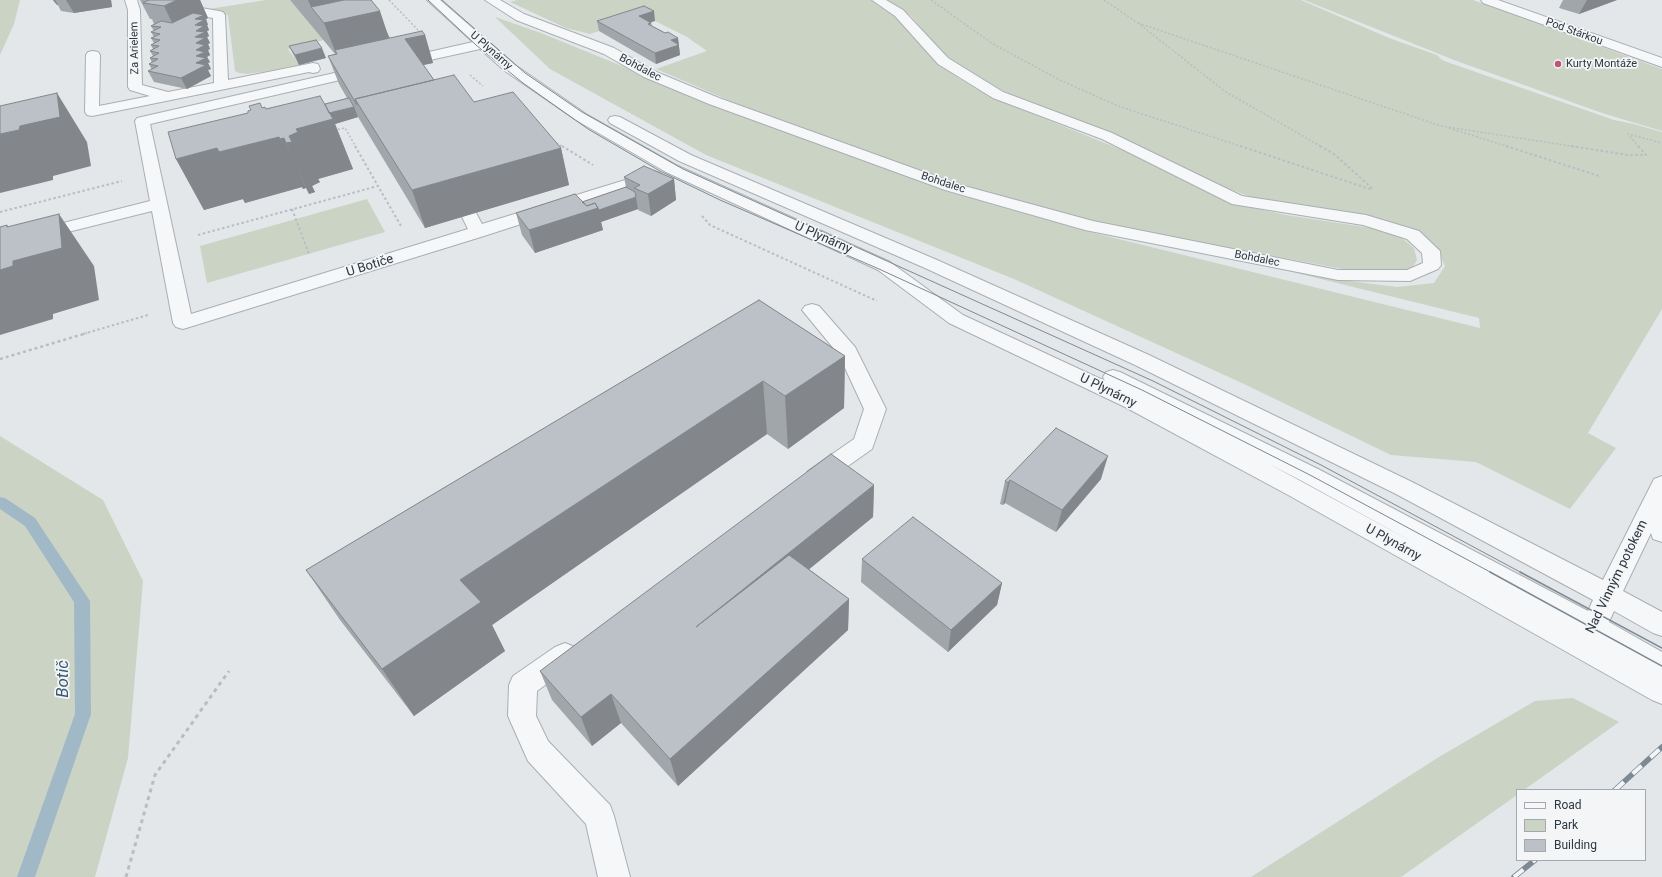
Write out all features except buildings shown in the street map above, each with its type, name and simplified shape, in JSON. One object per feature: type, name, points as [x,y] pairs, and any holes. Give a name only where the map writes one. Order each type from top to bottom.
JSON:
[{"type":"street","name":"U Plynárny","points":[[433,0],[510,68],[581,117],[672,169],[884,266],[956,319],[1153,413],[1298,490],[1588,637],[1662,691]]},
{"type":"street","name":"Bohdalec","points":[[491,0],[520,17],[609,51],[649,74],[714,101],[951,187],[1091,226],[1338,275],[1410,276],[1432,265],[1431,251],[1413,235],[1366,220],[1238,200],[1107,136],[998,95],[943,61],[899,13],[878,0]]},
{"type":"street","name":"Pod Stárkou","points":[[1487,0],[1662,63]]},
{"type":"street","name":"Za Arielem","points":[[133,5],[135,87],[168,97]]},
{"type":"street","points":[[164,6],[219,15],[221,85]]},
{"type":"street","points":[[430,43],[471,34]]},
{"type":"street","name":"U Botiče","points":[[483,44],[142,121],[183,323],[632,184],[672,169]]},
{"type":"street","points":[[93,55],[92,112],[328,64]]},
{"type":"street","points":[[313,67],[319,81]]},
{"type":"street","name":"U Plynárny","points":[[552,97],[598,110],[685,158],[728,178],[931,264],[1142,360],[1404,488],[1662,625]]},
{"type":"street","points":[[0,244],[158,204]]},
{"type":"street","points":[[469,215],[478,232]]},
{"type":"street","points":[[800,488],[864,443],[875,409],[848,352],[812,310]]},
{"type":"street","name":"Nad Vinným potokem","points":[[1588,637],[1662,485]]},
{"type":"street","points":[[1650,509],[1662,532]]},
{"type":"street","points":[[1588,637],[1662,666]]},
{"type":"street","points":[[581,644],[523,685],[522,716],[538,750],[599,816],[614,877]]},
{"type":"path","points":[[931,0],[993,44],[1060,80],[1118,106],[1251,151]]},
{"type":"path","points":[[1104,0],[1138,23],[1226,92],[1334,154],[1375,191]]},
{"type":"path","points":[[1138,23],[1441,126],[1599,176]]},
{"type":"path","points":[[1441,126],[1628,155],[1646,155],[1628,134],[1662,143]]},
{"type":"path","points":[[330,130],[345,128],[415,252]]},
{"type":"path","points":[[0,212],[152,173]]},
{"type":"path","points":[[166,244],[378,186]]},
{"type":"path","points":[[292,209],[312,260]]},
{"type":"path","points":[[0,359],[180,306]]},
{"type":"path","points":[[126,877],[155,775],[228,670]]},
{"type":"green space","points":[[0,0],[20,0],[14,24],[0,55]]},
{"type":"green space","points":[[266,0],[290,0],[324,40],[288,49],[299,65],[269,71],[246,74],[239,73],[235,71],[228,15],[209,9]]},
{"type":"green space","points":[[517,0],[871,0],[884,7],[898,18],[942,66],[960,79],[983,92],[1011,105],[1147,160],[1211,194],[1249,207],[1286,215],[1378,229],[1401,237],[1414,248],[1417,260],[1411,270],[1389,273],[1348,270],[1087,221],[951,184],[756,112],[656,69],[707,51],[687,37],[645,16],[590,34],[566,28],[510,2]]},
{"type":"green space","points":[[885,0],[1301,0],[1389,38],[1437,55],[1442,60],[1447,62],[1614,120],[1662,132],[1662,309],[1588,433],[1616,448],[1570,509],[1476,462],[1391,455],[1244,384],[1014,279],[706,155],[550,69],[495,17],[541,33],[747,117],[945,191],[1082,230],[1480,328],[1479,318],[1260,264],[1349,281],[1397,287],[1434,283],[1445,266],[1437,249],[1416,231],[1381,219],[1289,205],[1251,197],[1191,173],[1157,154],[1119,137],[993,87],[955,63],[937,47],[911,16]]},
{"type":"green space","name":"Kurty Montáže","points":[[1304,0],[1473,0],[1662,69],[1662,131],[1605,114],[1454,60]]},
{"type":"green space","points":[[367,199],[385,232],[207,283],[200,246]]},
{"type":"green space","points":[[0,436],[103,500],[143,581],[128,758],[95,877],[0,877]]},
{"type":"green space","points":[[1573,698],[1619,722],[1525,789],[1516,789],[1516,796],[1401,877],[1251,877],[1439,757],[1535,701]]},
{"type":"waterway","name":"Botič","points":[[0,502],[30,522],[82,601],[83,714],[26,877]]},
{"type":"tram line","points":[[428,0],[476,45],[523,83],[588,129],[660,171],[720,200],[879,269],[1142,390],[1310,475],[1492,573]]},
{"type":"tram line","points":[[442,0],[525,73],[582,112],[683,169],[1153,381],[1321,465],[1522,573]]},
{"type":"tram line","points":[[1490,572],[1662,666]]},
{"type":"tram line","points":[[1520,572],[1662,648]]},
{"type":"railway","points":[[1616,789],[1662,747]]},
{"type":"railway","points":[[1514,877],[1534,861]]},
{"type":"place","name":"Kurty Montáže","points":[[1558,64]]}]
